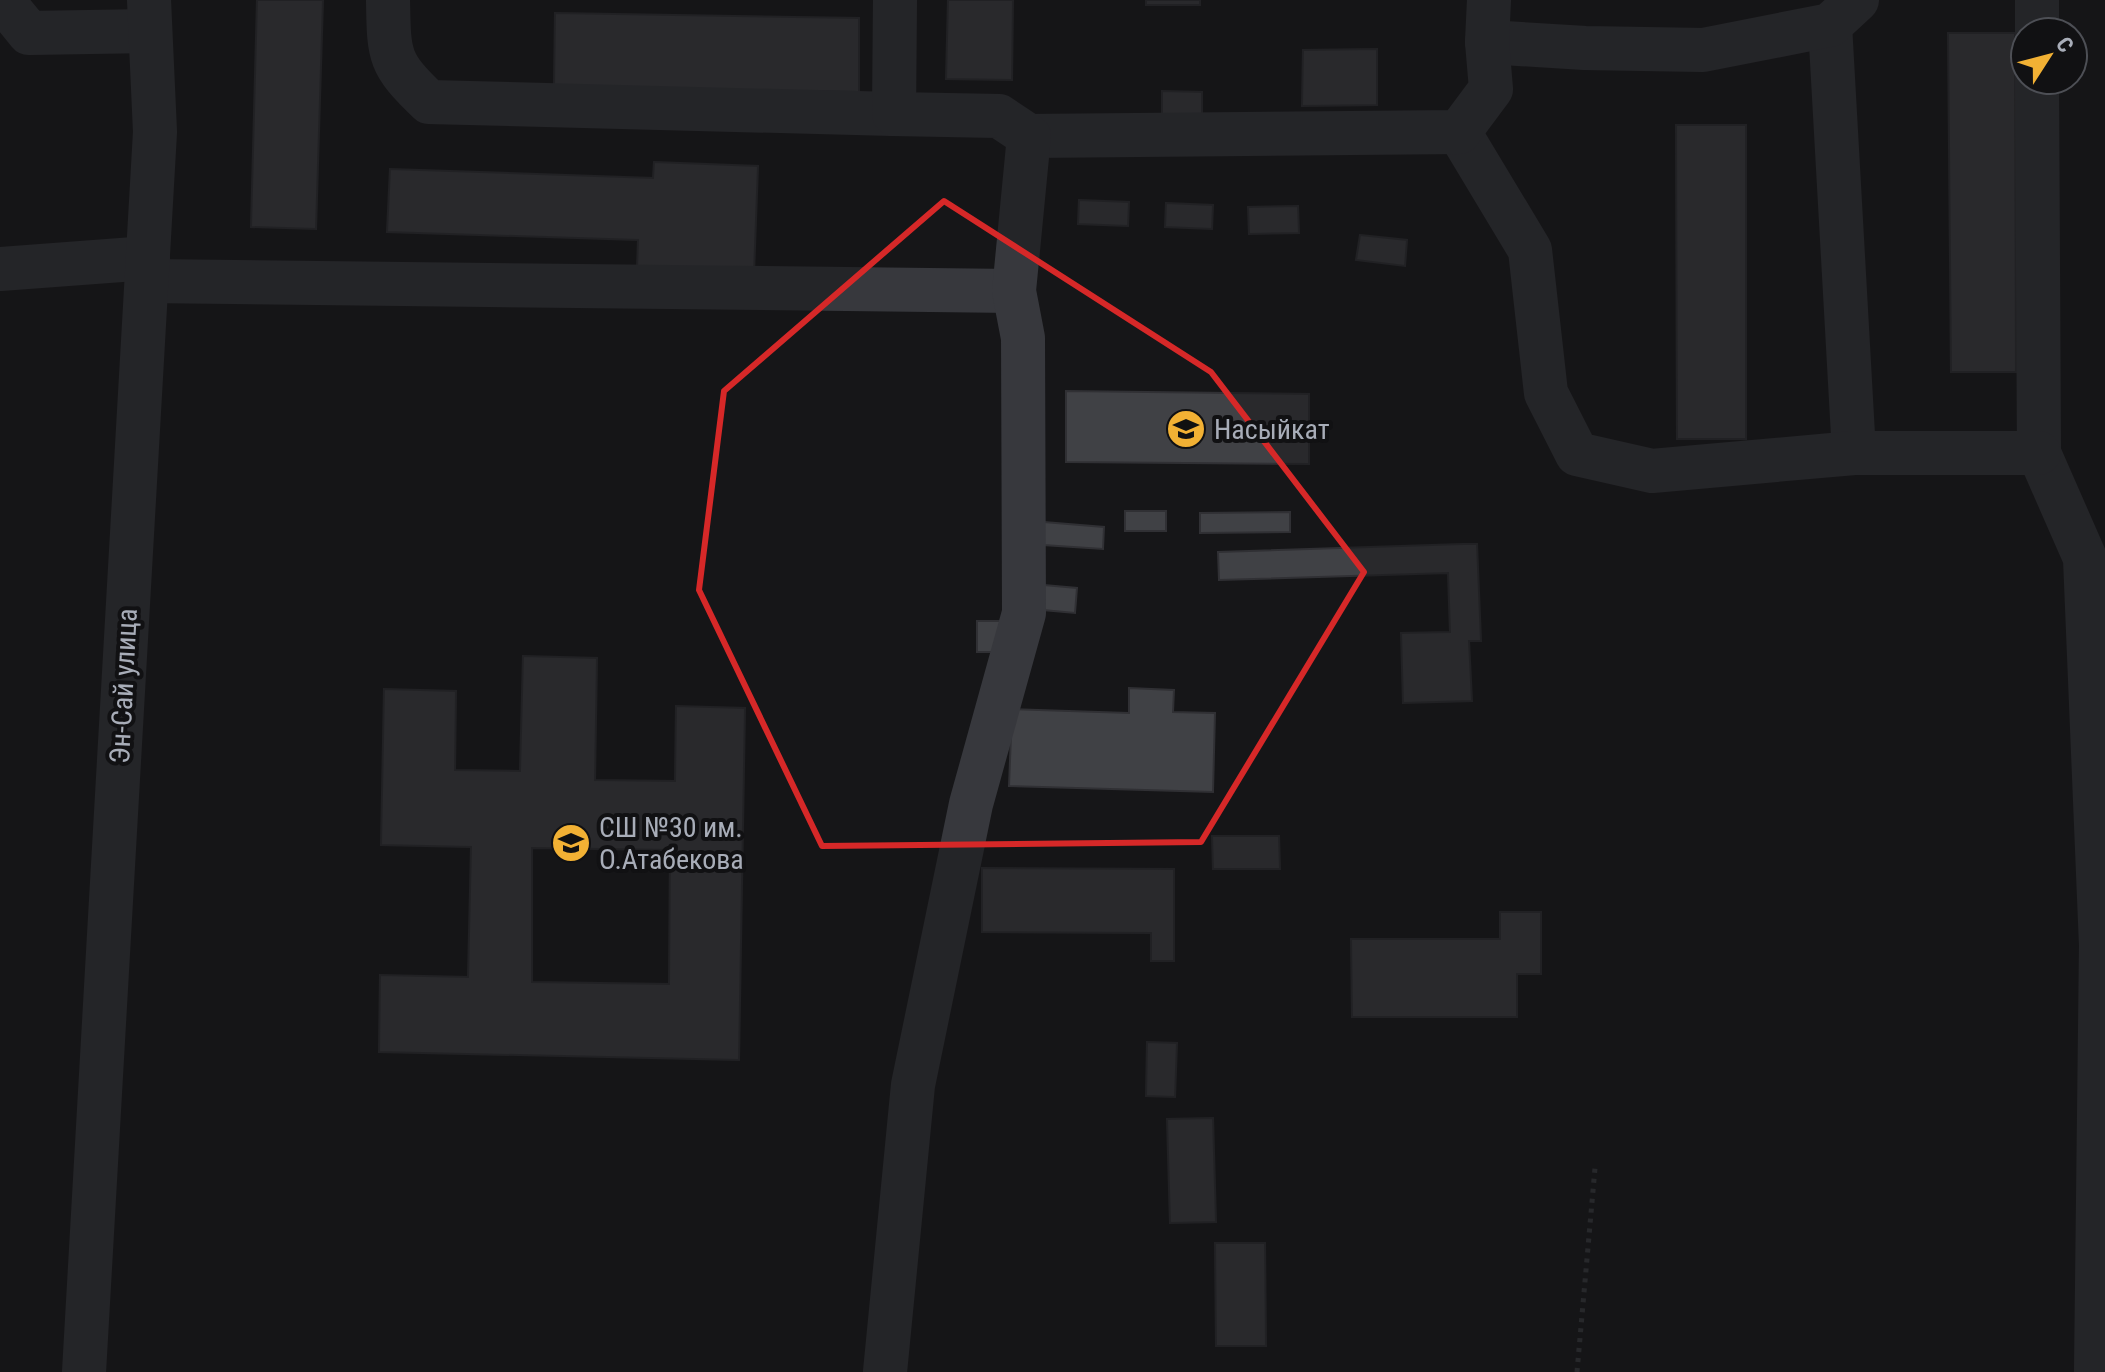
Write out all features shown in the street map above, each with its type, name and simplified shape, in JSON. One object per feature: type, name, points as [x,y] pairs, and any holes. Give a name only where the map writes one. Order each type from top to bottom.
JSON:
[{"type":"street","points":[[2,0],[29,33],[150,15]]},
{"type":"street","points":[[388,0],[389,48],[403,77],[429,102],[999,116],[1029,136],[1459,132]]},
{"type":"street","points":[[894,114],[895,0]]},
{"type":"street","points":[[1459,132],[1491,89],[1488,21],[1585,48],[1703,50],[1843,13],[1854,453]]},
{"type":"street","name":"Эн-Сай улица","points":[[84,1372],[155,132],[150,15]]},
{"type":"street","points":[[2037,96],[2039,453],[2095,558],[2103,945],[2096,1372]]},
{"type":"street","points":[[1459,132],[1530,250],[1546,393],[1577,454],[1652,471],[1854,453],[2039,453]]},
{"type":"street","points":[[885,1372],[913,1085],[971,804],[1024,613],[1023,338],[1014,291],[1029,136]]},
{"type":"street","points":[[0,269],[1014,291]]},
{"type":"path","points":[[1577,1372],[1595,1168]]},
{"type":"highlighted area","points":[[944,201],[1211,372],[1364,572],[1201,842],[822,846],[699,590],[724,391]]},
{"type":"building","points":[[257,0],[323,0],[316,229],[251,227]]},
{"type":"building","points":[[948,0],[1013,0],[1012,80],[946,79]]},
{"type":"building","points":[[1146,0],[1200,0],[1200,5],[1146,5]]},
{"type":"building","points":[[555,13],[859,18],[859,92],[554,87]]},
{"type":"building","points":[[1948,33],[2009,33],[2009,96],[2015,96],[2016,372],[1951,372]]},
{"type":"building","points":[[1377,49],[1377,105],[1302,106],[1303,50]]},
{"type":"building","points":[[1162,91],[1202,92],[1202,121],[1162,120]]},
{"type":"building","points":[[1676,125],[1746,125],[1746,439],[1677,439]]},
{"type":"building","points":[[654,162],[758,166],[754,273],[637,269],[638,240],[387,232],[390,169],[653,178]]},
{"type":"building","points":[[1079,200],[1129,202],[1128,226],[1078,224]]},
{"type":"building","points":[[1166,203],[1213,205],[1212,229],[1165,227]]},
{"type":"building","points":[[1298,206],[1299,233],[1249,234],[1248,207]]},
{"type":"building","points":[[1360,235],[1407,240],[1405,266],[1356,260]]},
{"type":"building","points":[[1066,391],[1309,394],[1309,464],[1066,462]]},
{"type":"building","points":[[1125,511],[1166,511],[1166,531],[1125,531]]},
{"type":"building","points":[[1290,512],[1290,532],[1200,533],[1200,513]]},
{"type":"building","points":[[1044,522],[1104,527],[1103,549],[1043,545]]},
{"type":"building","points":[[1477,544],[1481,641],[1469,641],[1472,701],[1403,703],[1401,633],[1450,632],[1448,573],[1219,580],[1218,552]]},
{"type":"building","points":[[1044,585],[1077,588],[1075,613],[1043,610]]},
{"type":"building","points":[[977,621],[1003,621],[1003,652],[977,652]]},
{"type":"building","points":[[523,656],[597,658],[595,780],[675,781],[676,706],[745,708],[739,1060],[379,1052],[380,975],[468,977],[471,847],[381,845],[384,689],[456,691],[455,770],[520,771]],"holes":[[[532,848],[670,850],[669,984],[532,982]]]},
{"type":"building","points":[[1129,688],[1174,690],[1173,712],[1215,713],[1213,792],[1009,786],[1012,709],[1129,713]]},
{"type":"building","points":[[1212,836],[1279,836],[1280,869],[1213,869]]},
{"type":"building","points":[[982,868],[1174,869],[1174,961],[1151,961],[1151,933],[982,932]]},
{"type":"building","points":[[1500,912],[1541,912],[1541,974],[1517,974],[1517,1017],[1352,1017],[1351,939],[1500,939]]},
{"type":"building","points":[[1147,1042],[1177,1043],[1175,1097],[1146,1096]]},
{"type":"building","points":[[1213,1118],[1216,1222],[1170,1223],[1167,1119]]},
{"type":"building","points":[[1215,1243],[1265,1243],[1266,1346],[1216,1346]]},
{"type":"place","name":"Насыйкат","points":[[1186,429]]},
{"type":"place","name":"СШ №30 им. О.Атабекова","points":[[571,843]]}]
